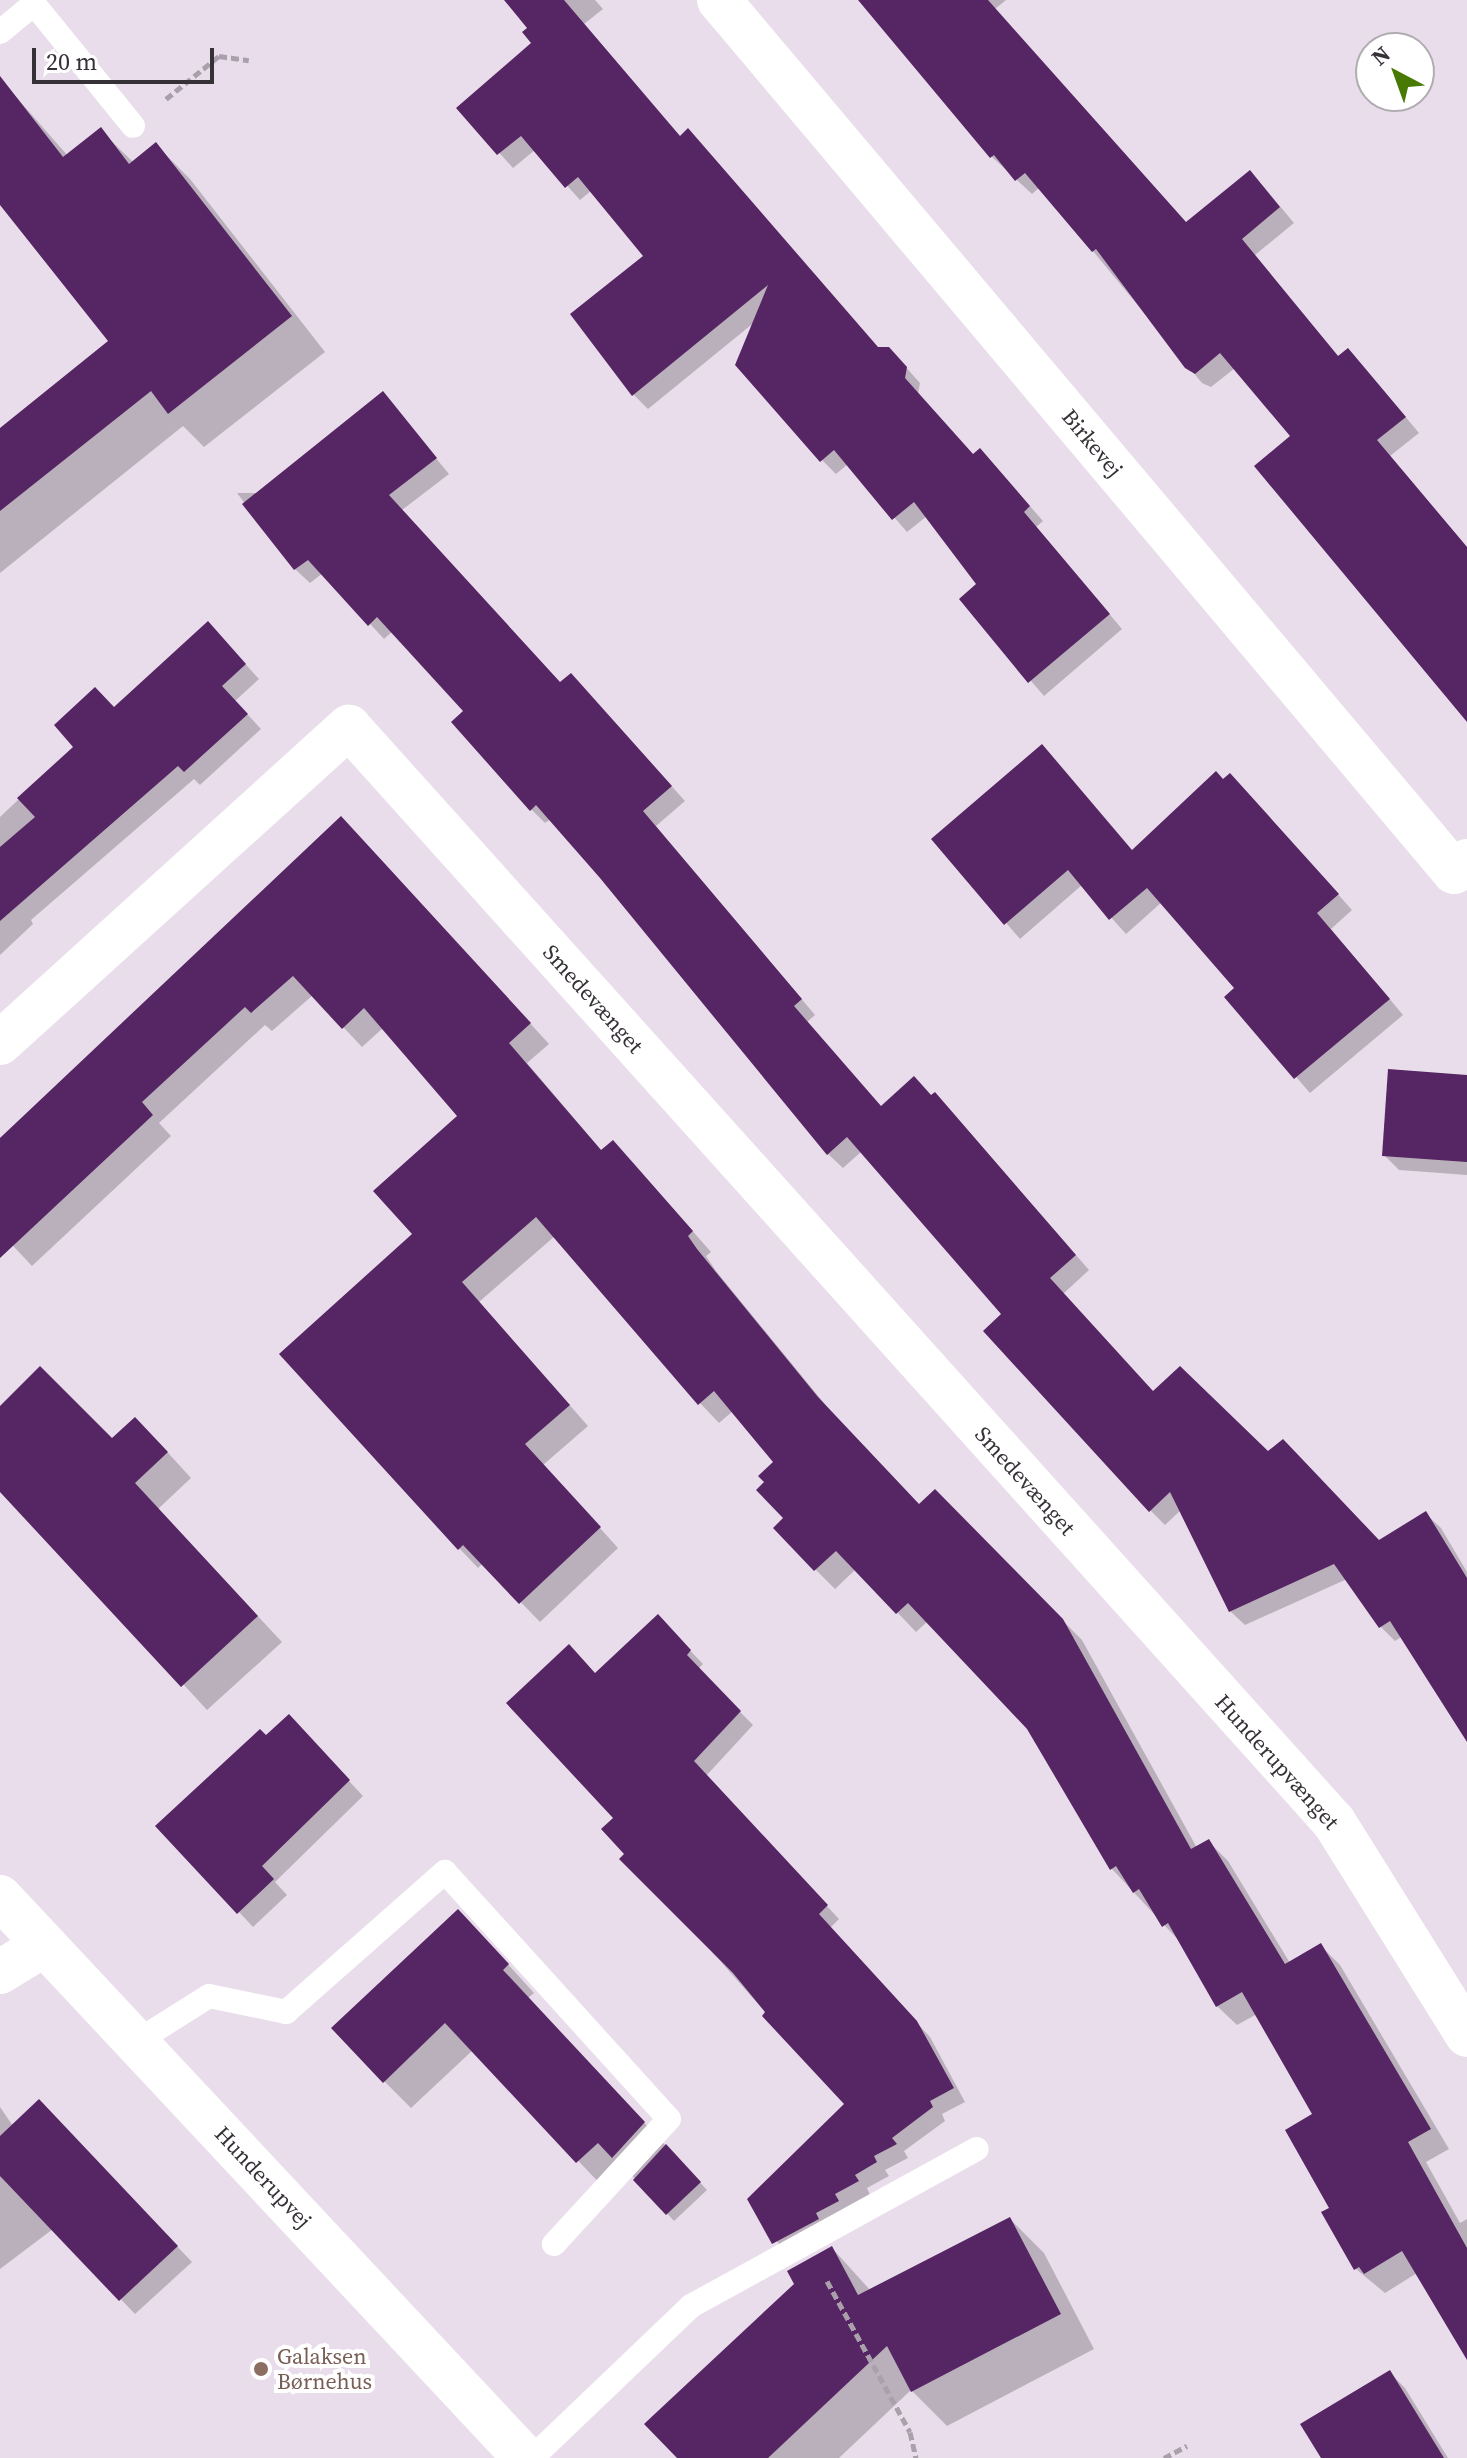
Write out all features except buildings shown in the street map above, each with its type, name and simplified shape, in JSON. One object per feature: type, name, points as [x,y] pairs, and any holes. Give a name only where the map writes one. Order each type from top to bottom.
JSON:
[{"type":"street","name":"Birkevej","points":[[719,0],[1454,872],[1467,861]]},
{"type":"street","name":"Smedevænget","points":[[0,1043],[349,727],[1151,1621]]},
{"type":"street","name":"Hunderupvænget","points":[[1151,1621],[1334,1822],[1467,2035]]},
{"type":"street","name":"Hunderupvej","points":[[0,1897],[525,2458]]},
{"type":"street","points":[[0,1972],[44,1945]]},
{"type":"lane","points":[[0,32],[34,4],[133,126]]},
{"type":"lane","points":[[136,2042],[209,1996],[286,2012],[445,1872],[669,2119],[554,2244]]},
{"type":"lane","points":[[532,2458],[691,2306],[977,2149]]},
{"type":"path","points":[[133,126],[219,56],[249,60]]},
{"type":"path","points":[[805,2241],[910,2432],[916,2458]]},
{"type":"path","points":[[1164,2458],[1187,2446]]},
{"type":"place","name":"Galaksen Børnehus","points":[[261,2369]]}]
